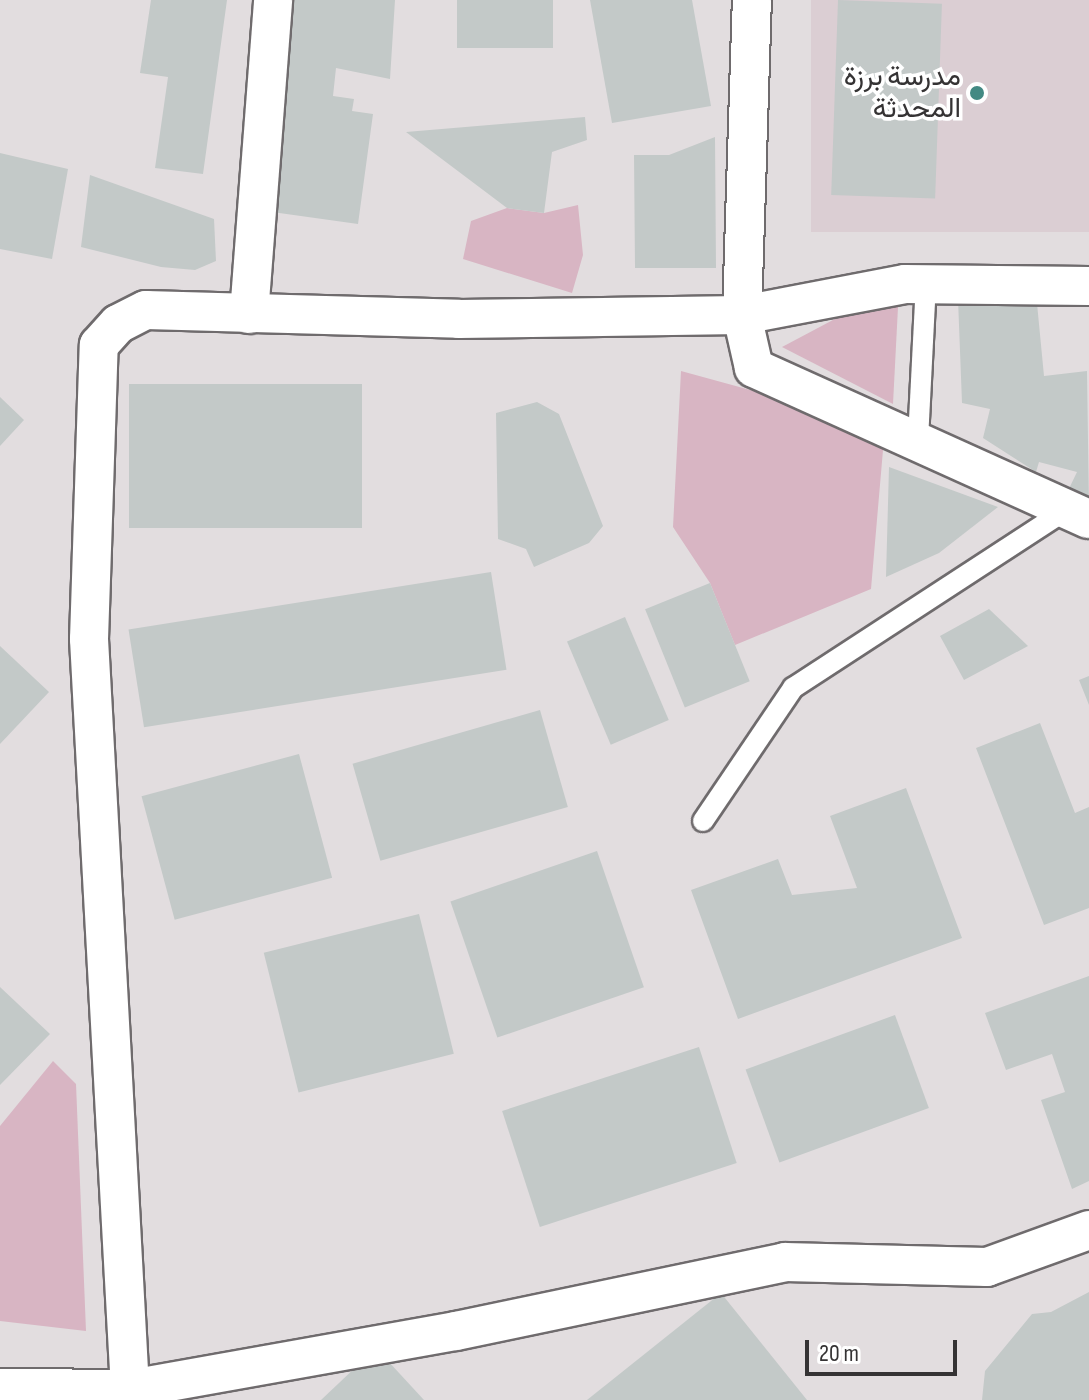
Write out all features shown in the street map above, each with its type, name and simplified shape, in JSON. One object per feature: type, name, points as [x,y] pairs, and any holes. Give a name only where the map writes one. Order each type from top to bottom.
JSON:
[{"type":"street","points":[[249,314],[273,0]]},
{"type":"street","points":[[752,0],[742,315],[754,368],[1080,513]]},
{"type":"street","points":[[130,1389],[89,639],[99,345],[118,324],[146,310],[459,319],[742,315],[926,284],[1089,286]]},
{"type":"street","points":[[0,1388],[130,1389],[456,1331],[785,1262],[987,1267],[1089,1230]]},
{"type":"lane","points":[[918,440],[926,284]]},
{"type":"lane","points":[[703,821],[793,688],[1080,513]]},
{"type":"shaded area","points":[[811,0],[1089,0],[1089,232],[811,232]]},
{"type":"shaded area","points":[[578,205],[583,255],[572,293],[463,259],[471,221],[507,208],[544,213]]},
{"type":"shaded area","points":[[865,303],[898,307],[893,404],[782,347]]},
{"type":"shaded area","points":[[681,371],[885,427],[871,589],[735,645],[710,583],[673,527]]},
{"type":"shaded area","points":[[53,1061],[76,1084],[86,1331],[0,1321],[0,1126]]},
{"type":"building","points":[[151,0],[227,0],[203,174],[155,168],[168,77],[140,73]]},
{"type":"building","points":[[291,0],[395,0],[390,79],[336,68],[333,96],[354,99],[352,111],[373,114],[358,224],[265,211]]},
{"type":"building","points":[[457,0],[553,0],[553,48],[457,48]]},
{"type":"building","points":[[590,0],[692,0],[711,106],[612,123]]},
{"type":"building","points":[[838,0],[942,4],[935,199],[831,195]]},
{"type":"building","points":[[585,117],[587,140],[552,152],[544,213],[507,208],[406,132]]},
{"type":"building","points":[[715,137],[716,268],[635,268],[634,155],[669,155]]},
{"type":"building","points":[[0,153],[68,169],[52,259],[0,249]]},
{"type":"building","points":[[90,175],[214,219],[216,261],[195,270],[161,267],[81,247]]},
{"type":"building","points":[[1036,293],[1044,376],[1087,371],[1089,511],[1064,499],[1077,472],[1039,462],[1036,472],[983,438],[990,409],[962,403],[958,299]]},
{"type":"building","points":[[129,384],[362,384],[362,528],[129,528]]},
{"type":"building","points":[[0,397],[24,420],[0,446]]},
{"type":"building","points":[[537,402],[559,414],[603,526],[589,543],[534,567],[526,549],[498,539],[496,413]]},
{"type":"building","points":[[889,467],[998,507],[939,553],[886,577]]},
{"type":"building","points":[[491,572],[506,670],[144,727],[129,629]]},
{"type":"building","points":[[710,583],[750,681],[685,708],[645,609]]},
{"type":"building","points":[[989,609],[1028,646],[964,680],[940,636]]},
{"type":"building","points":[[625,617],[669,720],[611,745],[567,642]]},
{"type":"building","points":[[0,646],[49,692],[0,744]]},
{"type":"building","points":[[1089,676],[1089,705],[1079,680]]},
{"type":"building","points":[[540,710],[568,807],[380,861],[353,764]]},
{"type":"building","points":[[1040,723],[1075,813],[1089,807],[1089,908],[1044,925],[976,748]]},
{"type":"building","points":[[299,754],[332,878],[175,920],[142,796]]},
{"type":"building","points":[[906,788],[962,938],[738,1019],[691,890],[778,859],[792,895],[857,888],[830,816]]},
{"type":"building","points":[[597,851],[644,987],[497,1038],[450,901]]},
{"type":"building","points":[[419,914],[454,1054],[299,1092],[264,953]]},
{"type":"building","points":[[1089,976],[1089,1181],[1072,1189],[1041,1100],[1065,1092],[1052,1054],[1006,1070],[985,1013]]},
{"type":"building","points":[[0,987],[50,1034],[0,1085]]},
{"type":"building","points":[[895,1015],[929,1108],[779,1162],[746,1069]]},
{"type":"building","points":[[699,1047],[737,1163],[540,1227],[502,1111]]},
{"type":"building","points":[[1089,1292],[1089,1400],[982,1400],[985,1371],[1032,1314],[1051,1312]]},
{"type":"building","points":[[721,1293],[807,1400],[587,1400]]},
{"type":"building","points":[[376,1348],[424,1400],[321,1400]]},
{"type":"place","name":"مدرسة برزة المحدثة","points":[[977,93]]}]
